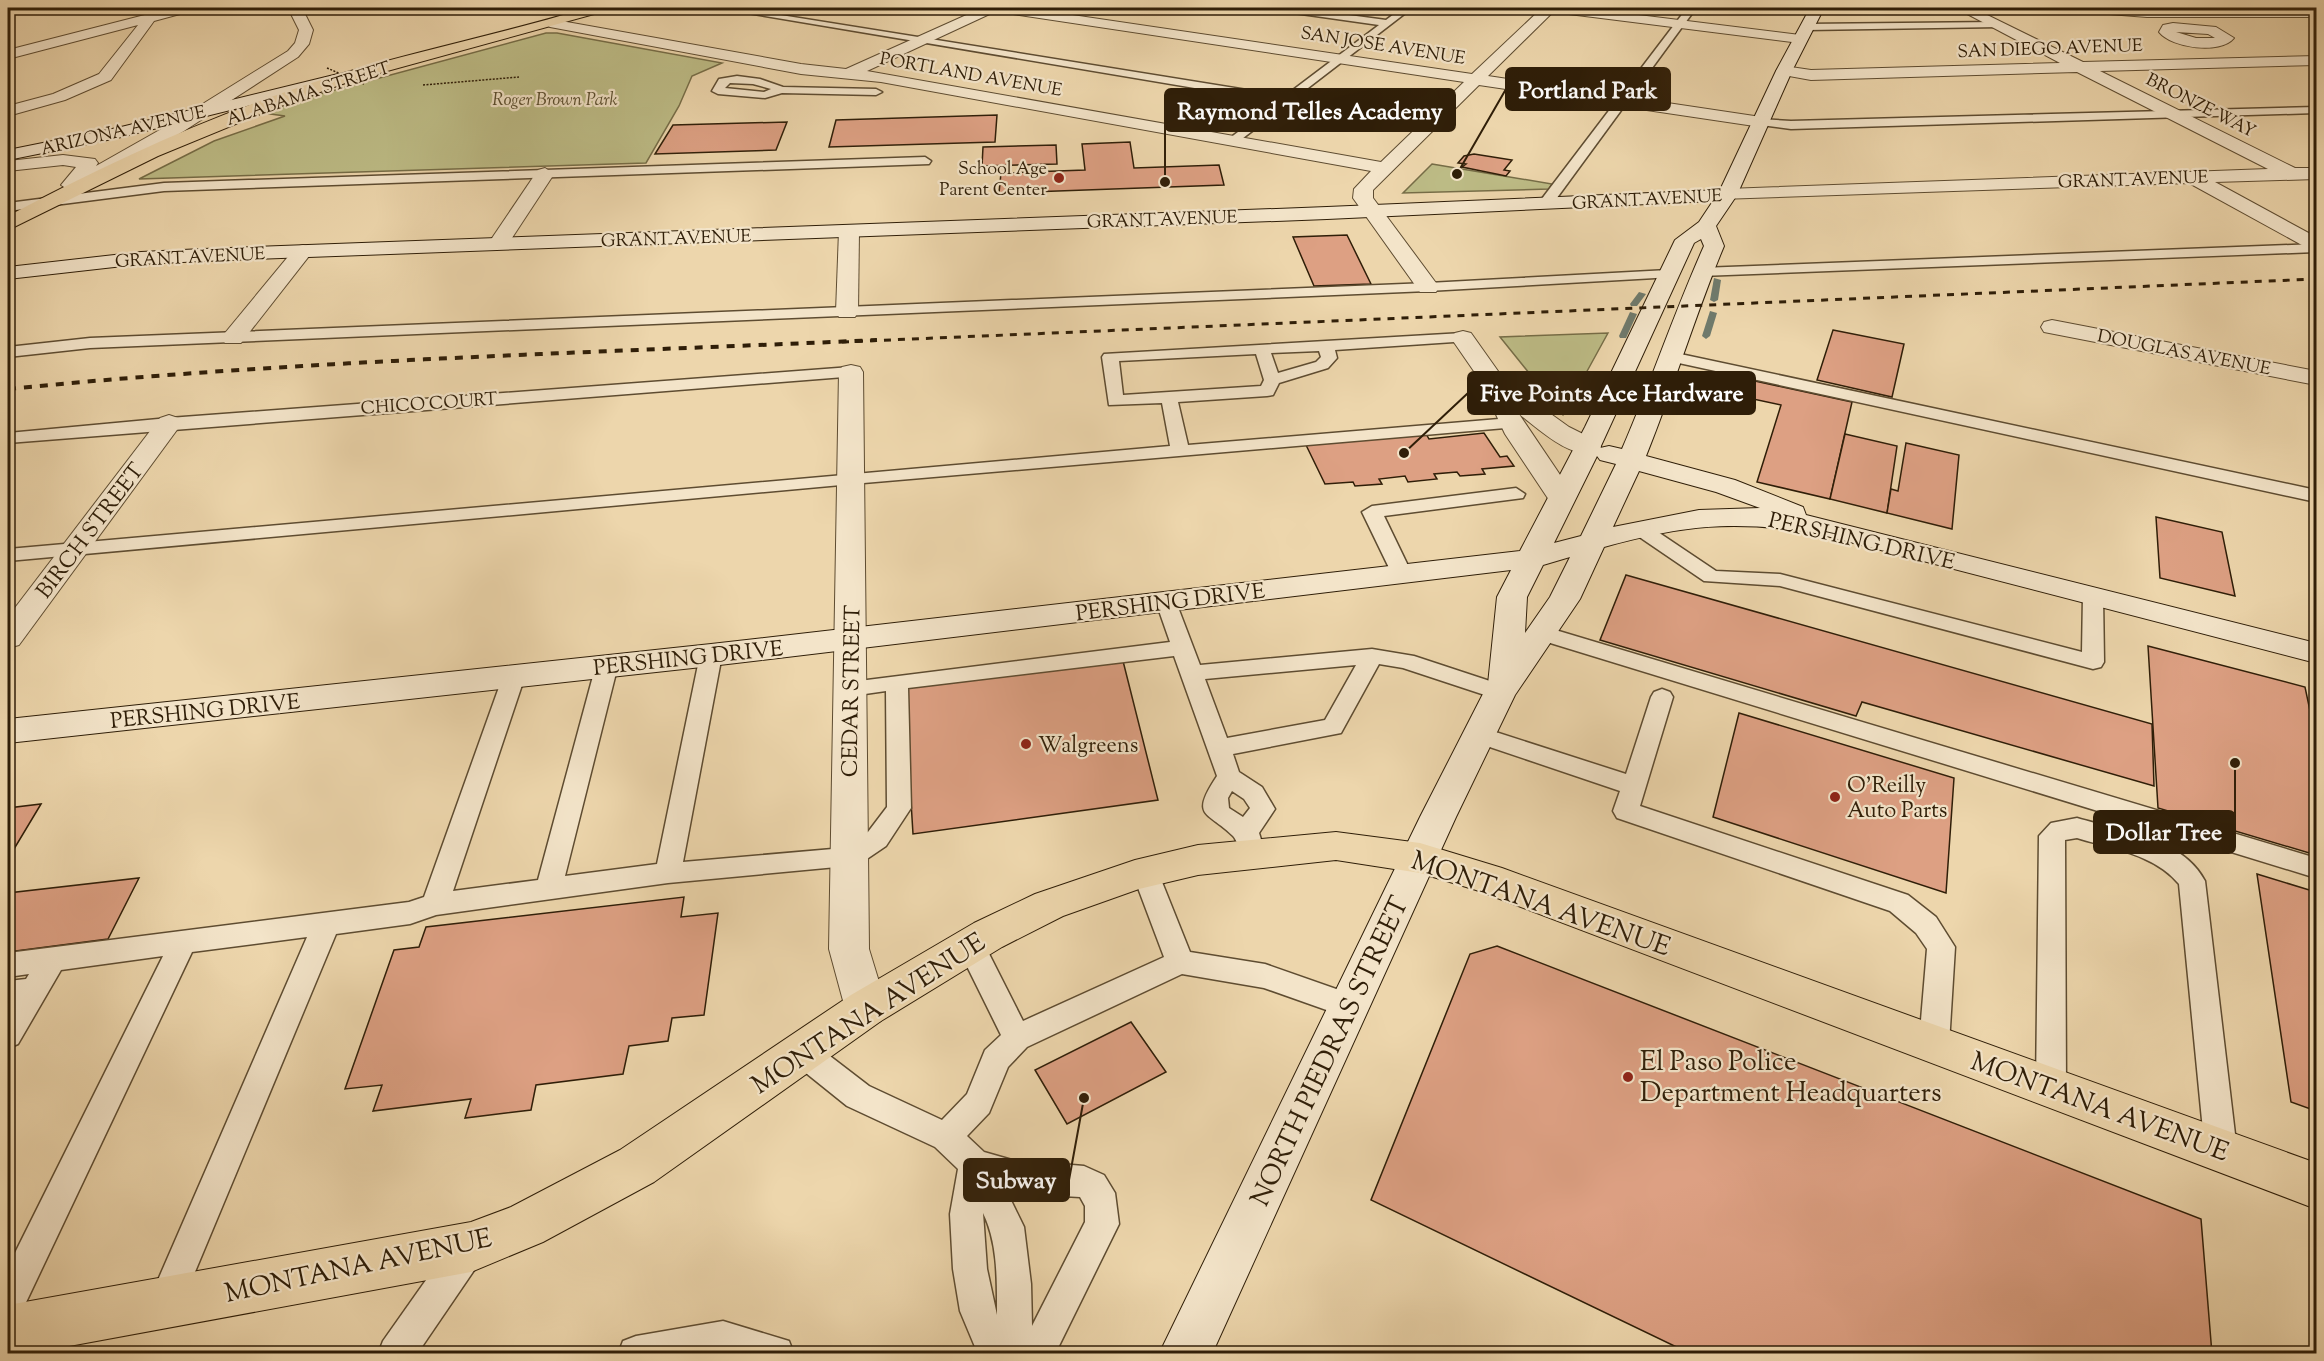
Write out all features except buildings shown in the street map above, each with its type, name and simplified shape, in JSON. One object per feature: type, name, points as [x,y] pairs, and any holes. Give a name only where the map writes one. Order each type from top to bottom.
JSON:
[{"type":"main road","name":"ALABAMA STREET","points":[[8,224],[54,199],[196,132],[343,78],[600,8]]},
{"type":"main road","name":"MONTANA AVENUE","points":[[8,1331],[471,1247],[526,1225],[637,1166],[866,1008],[971,946],[1049,905],[1145,873],[1198,860],[1249,842],[1336,846],[1420,858],[1488,879],[2316,1186]]},
{"type":"street","points":[[8,54],[178,8]]},
{"type":"street","points":[[203,112],[278,65],[302,44],[306,30],[295,8]]},
{"type":"street","points":[[849,73],[992,8]]},
{"type":"street","name":"SAN JOSE AVENUE","points":[[1000,8],[1761,122]]},
{"type":"street","points":[[1428,287],[1361,194],[1551,8],[1679,24],[1804,33]]},
{"type":"street","name":"NORTH PIEDRAS STREET","points":[[1502,688],[1512,597],[1588,447],[1685,240],[1706,226],[1726,195],[1784,71],[1817,8]]},
{"type":"street","name":"BRONZE WAY","points":[[1963,8],[2292,173]]},
{"type":"street","points":[[2084,8],[2146,13],[2316,13]]},
{"type":"street","points":[[2146,13],[2173,27]]},
{"type":"street","points":[[8,111],[59,98],[105,77],[147,23],[147,18]]},
{"type":"street","name":"PORTLAND AVENUE","points":[[550,23],[801,69],[889,79],[1385,168]]},
{"type":"street","points":[[18,36],[48,44]]},
{"type":"street","name":"SAN DIEGO AVENUE","points":[[1784,71],[1811,75],[2316,60]]},
{"type":"street","name":"ARIZONA AVENUE","points":[[8,155],[117,133],[343,78]]},
{"type":"street","name":"ALABAMA STREET","points":[[54,199],[203,112]]},
{"type":"street","name":"ARIZONA AVENUE","points":[[8,166],[63,159],[88,163],[54,199]]},
{"type":"street","name":"GRANT AVENUE","points":[[8,273],[141,258],[2316,173]]},
{"type":"street","points":[[498,244],[545,174]]},
{"type":"street","points":[[2191,177],[2316,247]]},
{"type":"street","name":"NORTH PIEDRAS STREET","points":[[1185,1353],[1502,688],[1565,599],[1631,460],[1701,272],[1714,246],[1706,226]]},
{"type":"street","points":[[847,312],[849,231]]},
{"type":"street","points":[[233,338],[303,251]]},
{"type":"street","name":"DOUGLAS AVENUE","points":[[2052,327],[2316,378]]},
{"type":"street","points":[[1463,338],[1492,380],[1511,423],[1561,497]]},
{"type":"street","name":"CEDAR STREET","points":[[851,372],[852,639],[849,949],[866,1008]]},
{"type":"street","points":[[1492,380],[1543,422],[1588,447],[1762,496],[1816,525]]},
{"type":"street","name":"BIRCH STREET","points":[[8,638],[169,423]]},
{"type":"street","name":"PERSHING DRIVE","points":[[8,731],[711,655],[1531,559],[1642,530],[1723,516],[1758,516],[1816,525],[2316,653]]},
{"type":"lane","points":[[723,8],[1286,100]]},
{"type":"lane","points":[[1280,8],[1388,22]]},
{"type":"lane","points":[[1234,141],[1407,8]]},
{"type":"lane","points":[[1546,203],[1691,8]]},
{"type":"lane","points":[[2237,8],[2251,14]]},
{"type":"lane","points":[[1804,33],[1997,25]]},
{"type":"lane","points":[[782,90],[875,97],[877,88],[889,79]]},
{"type":"lane","points":[[1761,122],[1791,125],[2316,110]]},
{"type":"lane","points":[[8,207],[54,199],[164,187],[925,161]]},
{"type":"lane","points":[[1701,272],[2316,247]]},
{"type":"lane","points":[[8,352],[90,344],[1428,287],[1668,274]]},
{"type":"lane","points":[[1262,349],[1272,380],[1267,391],[1115,401],[1110,357],[1463,338]]},
{"type":"lane","points":[[1272,380],[1322,365],[1329,358],[1326,346]]},
{"type":"lane","points":[[1671,357],[2316,496]]},
{"type":"lane","name":"CHICO COURT","points":[[8,438],[169,423],[851,372]]},
{"type":"lane","points":[[1169,398],[1180,450]]},
{"type":"lane","points":[[8,555],[852,478],[1511,423]]},
{"type":"lane","points":[[1402,574],[1372,512],[1516,494]]},
{"type":"lane","points":[[1642,530],[1711,577],[1780,580],[2093,662],[2094,596]]},
{"type":"lane","points":[[1166,602],[1229,777],[1253,793],[1263,809],[1249,842],[1217,812],[1216,797],[1229,777]]},
{"type":"lane","points":[[1542,633],[2316,868]]},
{"type":"lane","points":[[851,688],[1182,648]]},
{"type":"lane","points":[[668,873],[711,655]]},
{"type":"lane","points":[[1219,748],[1334,727],[1372,656]]},
{"type":"lane","points":[[1191,673],[1372,656],[1406,661],[1502,688]]},
{"type":"lane","points":[[549,888],[607,665]]},
{"type":"lane","points":[[435,904],[514,676]]},
{"type":"lane","points":[[8,965],[411,913],[435,904],[549,888],[668,873],[849,858],[877,839],[899,808],[897,682]]},
{"type":"lane","points":[[1662,697],[1626,811],[1899,903],[1926,925],[1941,947],[1934,1044]]},
{"type":"lane","points":[[1480,735],[1634,786]]},
{"type":"lane","points":[[2051,1088],[2052,836],[2060,830],[2077,828],[2160,854],[2179,866],[2192,881],[2221,1151]]},
{"type":"lane","points":[[1145,873],[1180,962]]},
{"type":"lane","points":[[165,1304],[326,925]]},
{"type":"lane","points":[[8,1303],[183,943]]},
{"type":"lane","points":[[971,946],[1017,1038]]},
{"type":"lane","points":[[8,1035],[21,991],[53,959]]},
{"type":"lane","points":[[946,1137],[978,1103],[996,1059],[1017,1038],[1180,962],[1265,976],[1349,1006]]},
{"type":"lane","points":[[802,1052],[858,1096],[946,1137],[975,1164],[1007,1227],[1014,1284],[1014,1353]]},
{"type":"lane","points":[[975,1164],[966,1214],[970,1269],[977,1311],[996,1353]]},
{"type":"lane","points":[[975,1164],[1033,1179],[1075,1178],[1094,1187],[1104,1203],[1102,1224],[1036,1353]]},
{"type":"lane","points":[[396,1353],[471,1247]]},
{"type":"lane","points":[[636,1353],[723,1339],[776,1353]]},
{"type":"path","points":[[327,68],[364,84]]},
{"type":"path","points":[[418,86],[519,77]]},
{"type":"green space","name":"Roger Brown Park","points":[[546,33],[557,33],[722,63],[692,76],[679,106],[646,163],[139,179],[214,141],[285,116],[263,113],[309,97]]},
{"type":"green space","points":[[1432,164],[1552,184],[1549,189],[1403,193]]},
{"type":"green space","points":[[1608,333],[1563,415],[1500,337]]},
{"type":"waterway","points":[[1714,300],[1717,280]]},
{"type":"waterway","points":[[1634,304],[1642,294]]},
{"type":"waterway","points":[[1706,336],[1713,313]]},
{"type":"waterway","points":[[1623,336],[1633,314]]},
{"type":"railway","points":[[842,342],[2316,279]]},
{"type":"railway","points":[[8,389],[333,364],[877,340]]},
{"type":"place","name":"Portland Park","points":[[1457,174]]},
{"type":"place","name":"School Age Parent Center","points":[[1059,178]]},
{"type":"place","name":"Raymond Telles Academy","points":[[1165,182]]},
{"type":"place","name":"Five Points Ace Hardware","points":[[1404,453]]},
{"type":"place","name":"Walgreens","points":[[1026,744]]},
{"type":"place","name":"Dollar Tree","points":[[2235,763]]},
{"type":"place","name":"O'Reilly Auto Parts","points":[[1835,797]]},
{"type":"place","name":"El Paso Police Department Headquarters","points":[[1628,1077]]},
{"type":"place","name":"Subway","points":[[1084,1098]]}]
